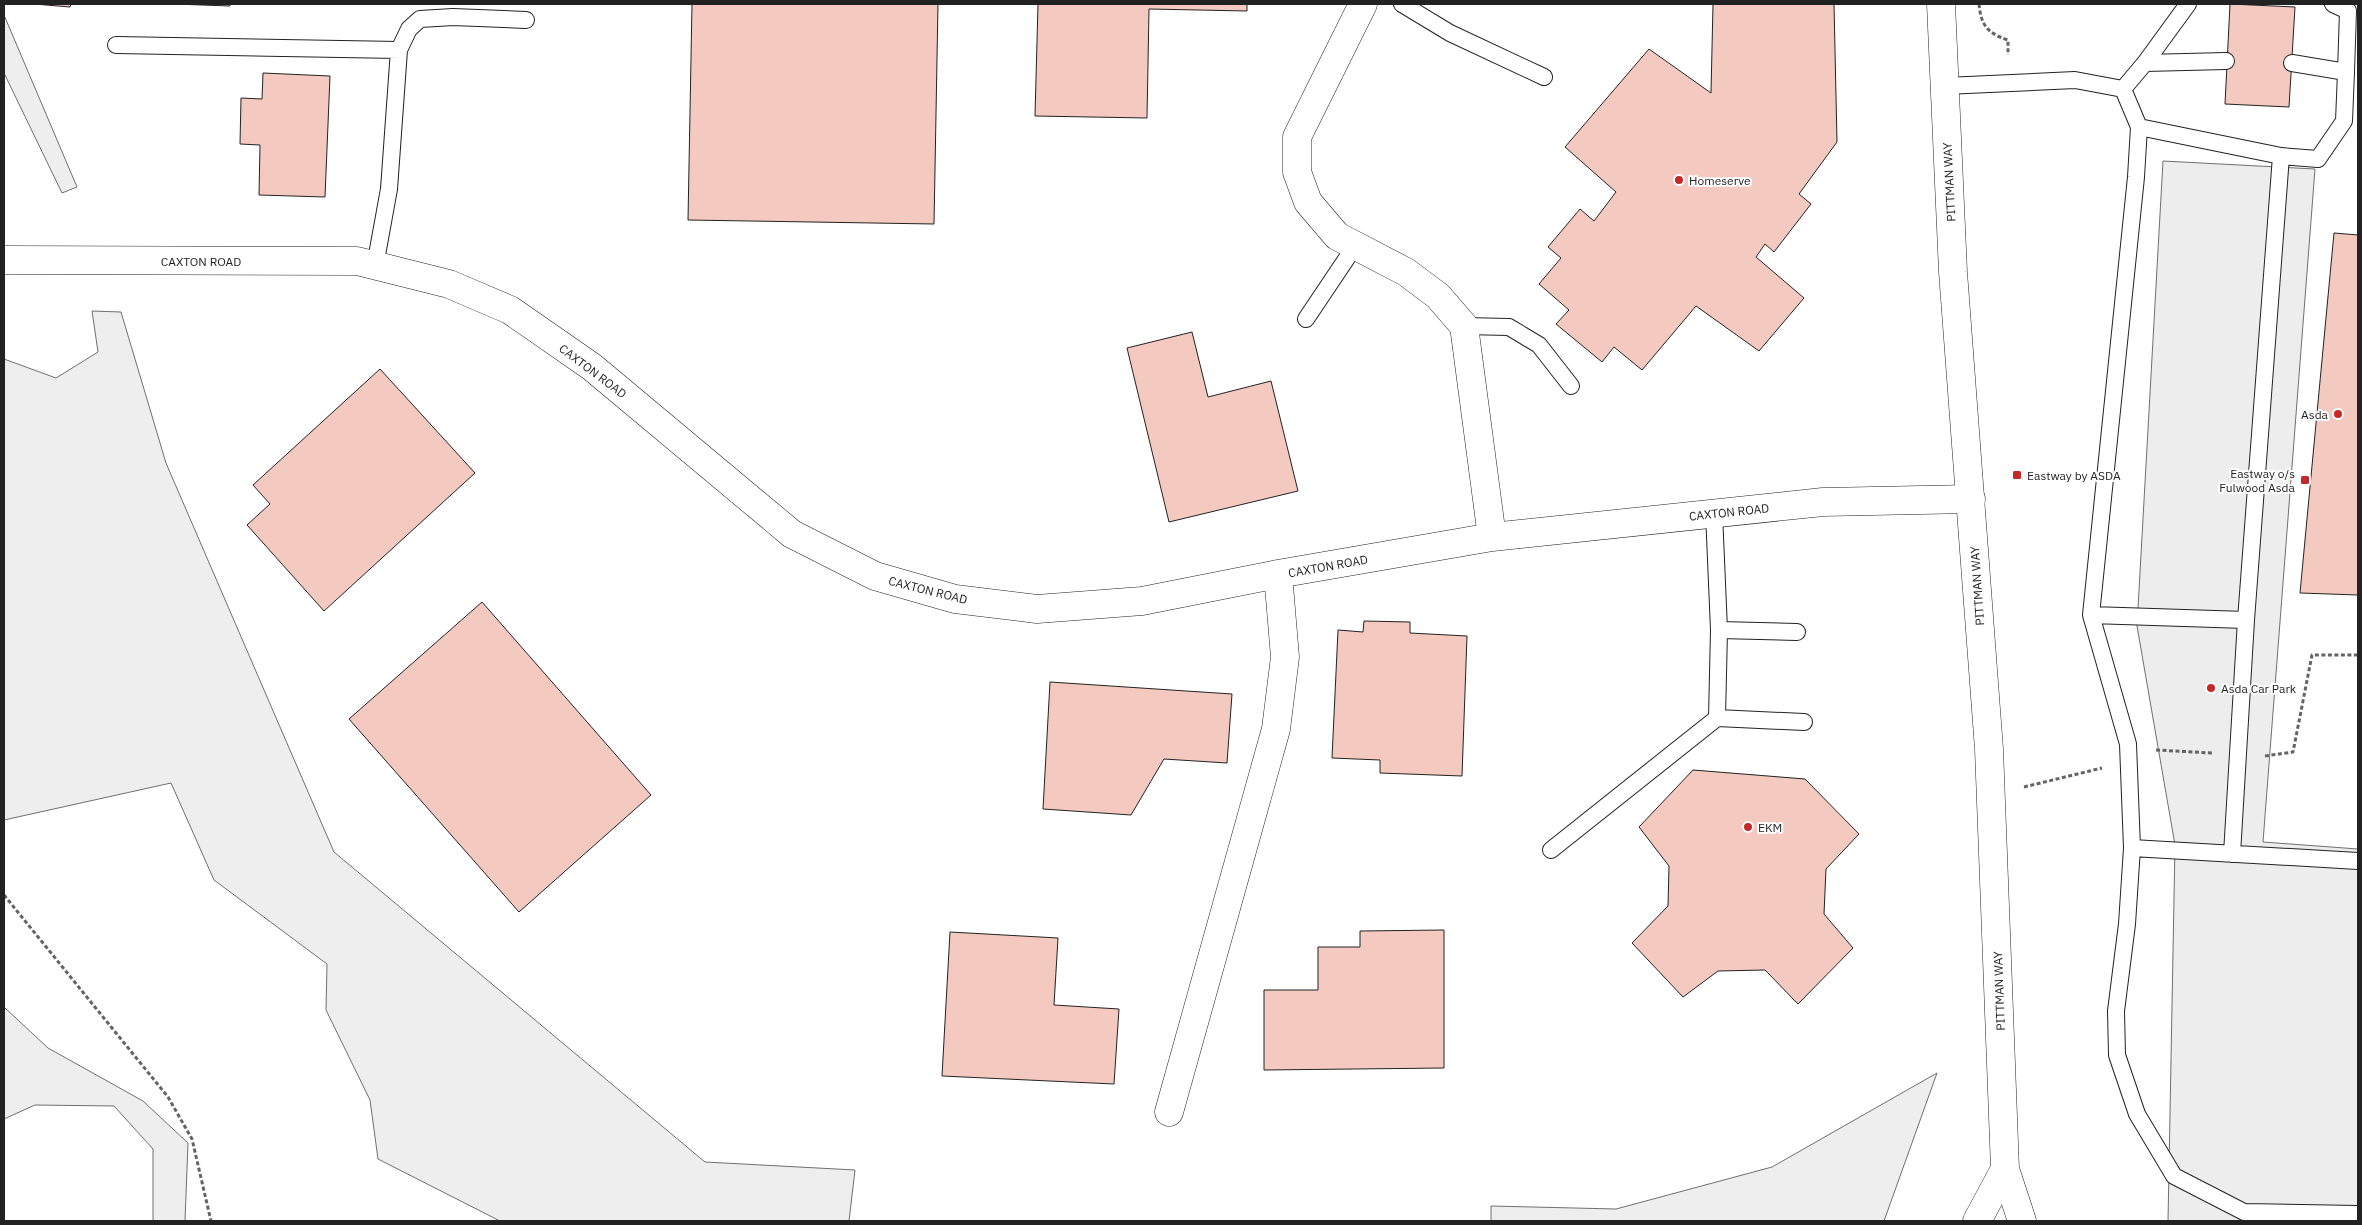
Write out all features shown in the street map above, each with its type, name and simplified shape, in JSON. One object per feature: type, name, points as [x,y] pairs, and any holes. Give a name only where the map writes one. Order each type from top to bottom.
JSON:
[{"type":"street","points":[[1363,4],[1297,137],[1297,172],[1308,202],[1337,236],[1406,272],[1438,296],[1464,326],[1492,537]]},
{"type":"street","name":"PITTMAN WAY","points":[[1941,4],[1953,272],[1971,499],[1991,796],[2005,1170],[2022,1221]]},
{"type":"street","name":"CAXTON ROAD","points":[[4,260],[357,261],[449,284],[510,310],[592,367],[792,534],[875,576],[955,598],[1037,608],[1142,601],[1278,574],[1492,537],[1822,502],[1971,499]]},
{"type":"street","points":[[1169,1112],[1276,729],[1285,657],[1278,574]]},
{"type":"street","points":[[1977,1221],[2005,1170]]},
{"type":"lane","points":[[1402,4],[1450,33],[1544,77]]},
{"type":"lane","points":[[2123,89],[2145,64],[2188,4]]},
{"type":"lane","points":[[2139,128],[2281,156],[2318,159],[2344,121],[2348,11],[2333,4]]},
{"type":"lane","points":[[375,266],[389,189],[399,50],[409,29],[420,19],[453,17],[526,20]]},
{"type":"lane","points":[[116,45],[399,50]]},
{"type":"lane","points":[[2145,64],[2226,61]]},
{"type":"lane","points":[[2292,63],[2346,72]]},
{"type":"lane","points":[[1945,86],[2075,80],[2123,89]]},
{"type":"lane","points":[[2123,89],[2139,128],[2136,177],[2091,615],[2128,744],[2132,848],[2127,924],[2116,1011],[2117,1055],[2136,1114],[2174,1176],[2244,1212],[2358,1214]]},
{"type":"lane","points":[[2232,854],[2246,620],[2281,156]]},
{"type":"lane","points":[[1306,319],[1355,246]]},
{"type":"lane","points":[[1464,326],[1509,327],[1539,345],[1571,386]]},
{"type":"lane","points":[[1714,514],[1719,630],[1717,718]]},
{"type":"lane","points":[[2091,615],[2246,620]]},
{"type":"lane","points":[[1719,630],[1797,632]]},
{"type":"lane","points":[[1551,850],[1717,718],[1804,722]]},
{"type":"lane","points":[[2132,848],[2358,861]]},
{"type":"path","points":[[1979,4],[1982,24],[1996,36],[2008,40],[2006,84]]},
{"type":"path","points":[[1991,796],[2129,761],[2158,749],[2257,757],[2293,752],[2312,655],[2358,655]]},
{"type":"path","points":[[4,896],[168,1098],[192,1139],[211,1221]]},
{"type":"shaded area","points":[[4,15],[77,187],[62,193],[4,73]]},
{"type":"shaded area","name":"Asda Car Park","points":[[2163,161],[2315,169],[2263,842],[2358,849],[2358,1221],[2168,1221],[2175,845],[2137,626]]},
{"type":"shaded area","points":[[92,311],[121,312],[166,463],[334,852],[705,1162],[855,1170],[849,1221],[500,1221],[378,1159],[370,1100],[326,1010],[327,964],[214,880],[171,783],[4,820],[4,359],[56,378],[98,352]]},
{"type":"shaded area","points":[[4,1007],[48,1048],[143,1101],[188,1143],[185,1221],[153,1221],[153,1149],[114,1106],[35,1105],[4,1119]]},
{"type":"shaded area","points":[[1937,1073],[1884,1221],[1491,1221],[1491,1206],[1616,1209],[1772,1167]]},
{"type":"building","points":[[34,4],[71,4],[70,7]]},
{"type":"building","points":[[174,4],[230,4],[230,6]]},
{"type":"building","points":[[692,4],[938,4],[934,224],[688,220]]},
{"type":"building","points":[[1038,4],[1247,4],[1247,11],[1149,9],[1147,118],[1035,116]]},
{"type":"building","points":[[1713,4],[1834,4],[1837,142],[1799,194],[1811,204],[1774,252],[1765,244],[1756,257],[1804,298],[1759,351],[1696,306],[1642,370],[1614,347],[1602,362],[1556,324],[1569,310],[1539,284],[1561,258],[1548,247],[1580,209],[1594,221],[1616,192],[1565,147],[1649,49],[1711,93]]},
{"type":"building","points":[[2230,4],[2295,7],[2289,107],[2225,104]]},
{"type":"building","points":[[263,73],[330,76],[325,197],[259,195],[260,145],[240,144],[241,98],[262,99]]},
{"type":"building","name":"Asda","points":[[2334,233],[2358,235],[2358,595],[2300,593]]},
{"type":"building","points":[[1192,332],[1208,397],[1271,381],[1298,491],[1169,522],[1127,348]]},
{"type":"building","points":[[380,369],[475,473],[324,611],[247,525],[270,504],[253,485]]},
{"type":"building","points":[[482,602],[651,795],[519,912],[349,719]]},
{"type":"building","points":[[1364,621],[1410,622],[1410,633],[1467,636],[1462,776],[1380,773],[1380,760],[1332,758],[1338,630],[1363,632]]},
{"type":"building","points":[[1050,682],[1232,694],[1227,763],[1164,759],[1131,815],[1043,809]]},
{"type":"building","points":[[1693,770],[1805,779],[1859,834],[1826,869],[1824,914],[1853,948],[1798,1004],[1765,970],[1718,971],[1683,997],[1632,943],[1668,906],[1669,866],[1639,827]]},
{"type":"building","points":[[1444,930],[1444,1068],[1264,1070],[1264,990],[1318,990],[1318,947],[1360,947],[1360,931]]},
{"type":"building","points":[[950,932],[1058,938],[1054,1005],[1119,1009],[1114,1084],[942,1076]]},
{"type":"place","name":"Homeserve","points":[[1679,180]]},
{"type":"place","name":"Asda","points":[[2338,414]]},
{"type":"place","name":"Eastway by ASDA","points":[[2017,475]]},
{"type":"place","name":"Eastway o/s Fulwood Asda","points":[[2305,480]]},
{"type":"place","name":"Asda Car Park","points":[[2211,688]]},
{"type":"place","name":"EKM","points":[[1748,827]]}]
